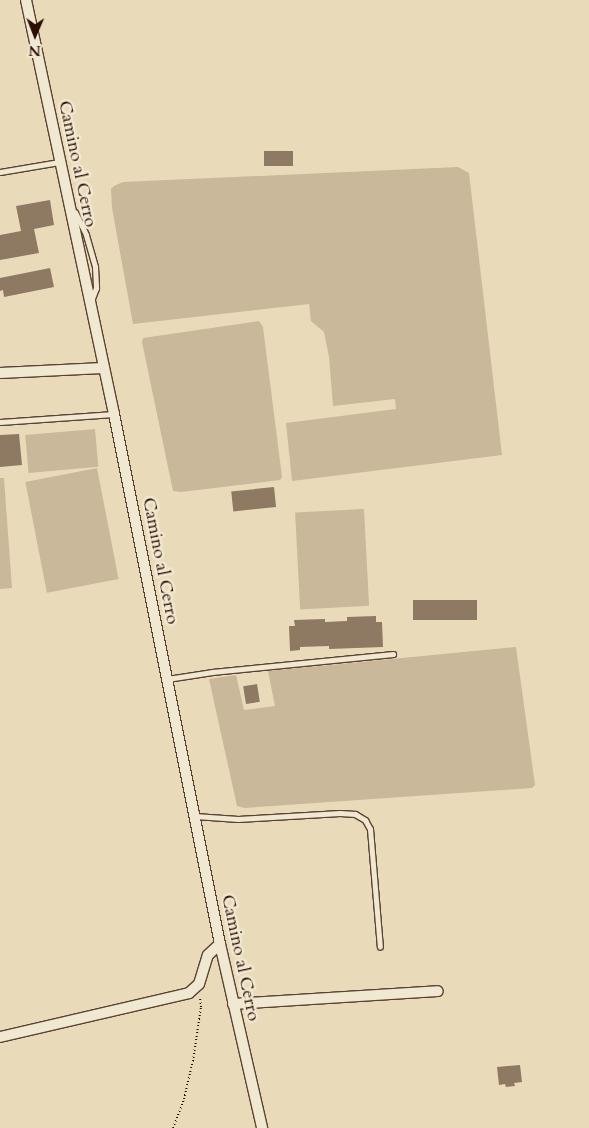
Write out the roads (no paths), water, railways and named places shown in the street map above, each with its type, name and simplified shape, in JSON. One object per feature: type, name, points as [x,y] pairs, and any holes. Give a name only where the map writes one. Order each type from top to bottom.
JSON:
[{"type":"street","name":"Camino al Cerro","points":[[26,0],[114,414],[220,944],[262,1128]]},
{"type":"street","points":[[0,373],[103,368]]},
{"type":"street","points":[[0,1037],[176,997],[197,987],[208,955],[220,944]]},
{"type":"street","points":[[233,1004],[438,991]]},
{"type":"lane","points":[[0,172],[59,162]]},
{"type":"lane","points":[[0,422],[114,414]]},
{"type":"lane","points":[[166,679],[212,672],[393,654]]},
{"type":"lane","points":[[194,816],[238,819],[340,813],[355,814],[365,820],[370,828],[380,947]]}]
